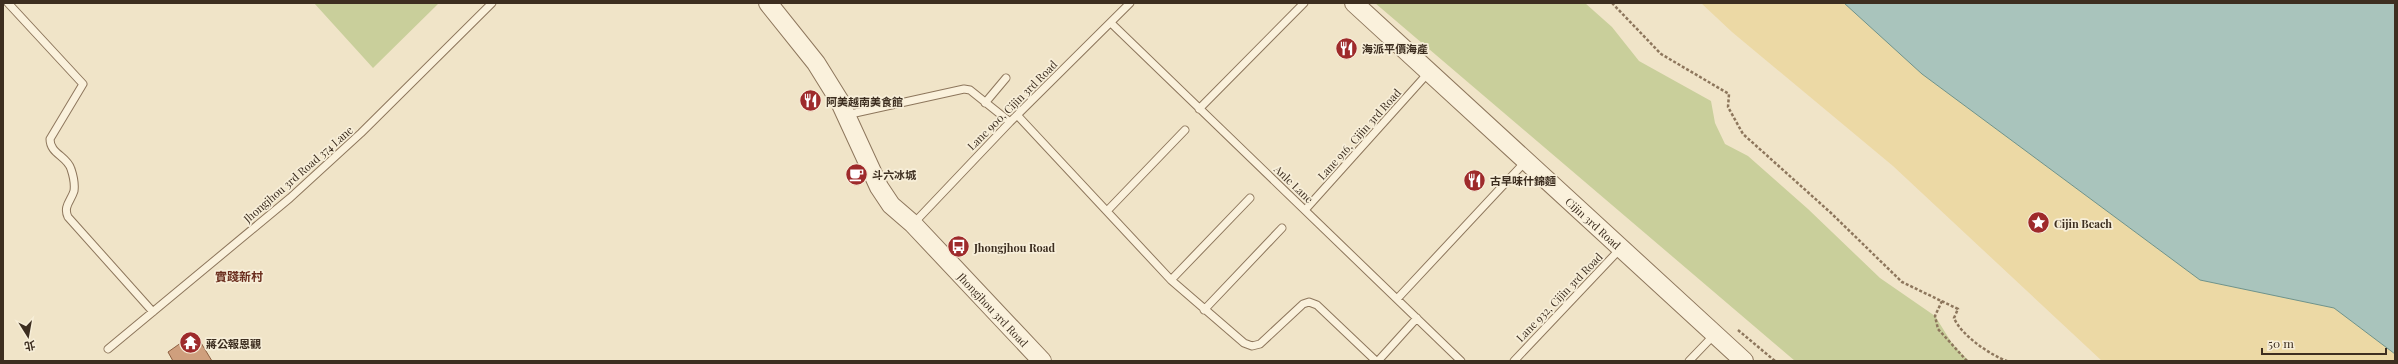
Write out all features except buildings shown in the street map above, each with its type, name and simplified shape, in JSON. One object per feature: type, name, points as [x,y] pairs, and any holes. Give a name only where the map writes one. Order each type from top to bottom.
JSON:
[{"type":"street","name":"Jhongjhou 3rd Road","points":[[768,3],[816,62],[846,115],[879,187],[891,205],[913,224],[1042,361]]},
{"type":"street","name":"Cijin 3rd Road","points":[[1354,3],[1744,361]]},
{"type":"lane","points":[[8,3],[83,84],[50,139],[53,150],[67,162],[71,168],[74,191],[67,206],[66,211],[68,217],[153,312]]},
{"type":"lane","name":"Jhongjhou 3rd Road 374 Lane","points":[[108,349],[301,188],[361,133],[492,3]]},
{"type":"lane","name":"Lane 900, Cijin 3rd Road","points":[[913,224],[1010,122],[1130,3]]},
{"type":"lane","points":[[1199,109],[1304,3]]},
{"type":"lane","name":"Anle Lane","points":[[1111,23],[1461,361]]},
{"type":"lane","name":"Lane 916, Cijin 3rd Road","points":[[1306,210],[1428,72]]},
{"type":"lane","points":[[985,103],[1006,78]]},
{"type":"lane","points":[[846,115],[936,96],[957,89],[970,90],[1010,122]]},
{"type":"lane","points":[[1017,115],[1171,280],[1244,343],[1252,346],[1260,344],[1303,304],[1309,302],[1317,305],[1377,361],[1417,318]]},
{"type":"lane","points":[[1107,211],[1185,130]]},
{"type":"lane","points":[[1397,299],[1526,161]]},
{"type":"lane","points":[[1171,280],[1250,198]]},
{"type":"lane","points":[[1204,310],[1282,228]]},
{"type":"lane","name":"Lane 932, Cijin 3rd Road","points":[[1514,361],[1621,248]]},
{"type":"lane","points":[[1689,361],[1714,334]]},
{"type":"path","points":[[1612,3],[1661,54],[1729,94],[1728,107],[1743,134],[1832,213],[1902,282],[1958,309],[1954,318],[1958,327],[1967,336],[2007,361]]},
{"type":"path","points":[[1942,301],[1936,316],[1938,328],[1967,361]]},
{"type":"green space","points":[[314,3],[439,3],[373,68]]},
{"type":"green space","points":[[1375,3],[1585,3],[1612,27],[1639,61],[1711,101],[1715,123],[1725,144],[1748,156],[1808,209],[1880,278],[1935,316],[1953,345],[1969,361],[1795,361]]},
{"type":"sand","name":"Cijin Beach","points":[[1701,3],[1844,3],[1922,74],[2200,280],[2334,308],[2395,354],[2395,361],[2102,361],[1893,166],[1732,32]]},
{"type":"water","points":[[1844,3],[2395,3],[2395,354],[2334,308],[2200,280],[1922,74]]},
{"type":"place","name":"海派平價海產","points":[[1346,48]]},
{"type":"place","name":"阿美越南美食館","points":[[810,101]]},
{"type":"place","name":"斗六冰城","points":[[856,174]]},
{"type":"place","name":"古早味什錦麵","points":[[1474,180]]},
{"type":"place","name":"Cijin Beach","points":[[2039,223]]},
{"type":"place","name":"Jhongjhou Road","points":[[958,247]]},
{"type":"place","name":"蔣公報恩觀","points":[[191,343]]},
{"type":"district","name":"實踐新村","points":[[239,276]]}]
